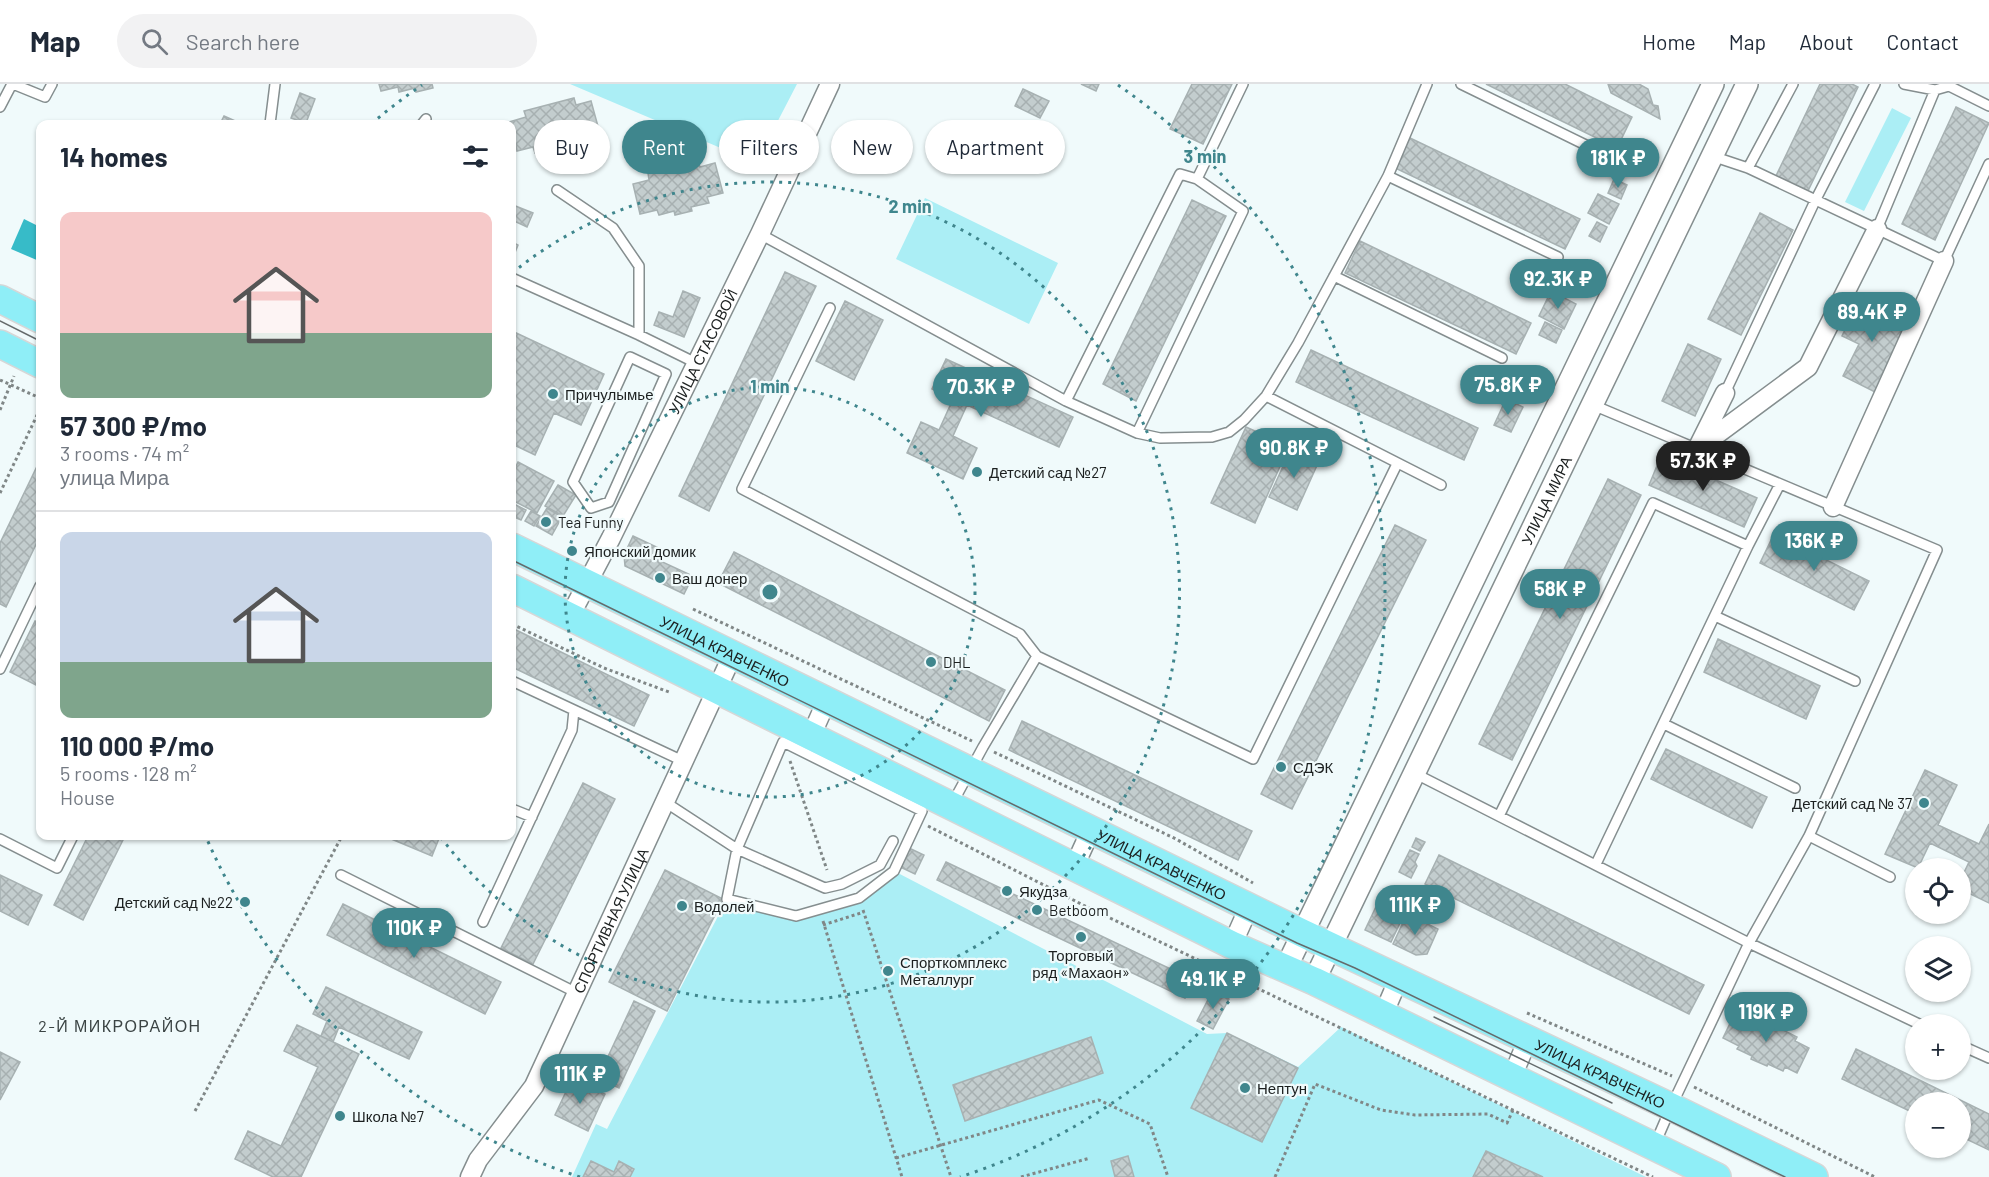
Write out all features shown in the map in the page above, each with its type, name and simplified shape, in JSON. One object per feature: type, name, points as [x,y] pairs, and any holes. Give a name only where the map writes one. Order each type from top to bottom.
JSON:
[{"type":"main road","points":[[0,299],[36,317]]},
{"type":"main road","name":"УЛИЦА КРАВЧЕНКО","points":[[516,549],[1090,830],[1254,897],[1302,933],[1814,1177]]},
{"type":"main road","points":[[516,590],[1232,945],[1314,981],[1717,1177]]},
{"type":"street","name":"УЛИЦА СТАСОВОЙ","points":[[570,616],[588,584],[760,234],[830,84]]},
{"type":"street","points":[[1285,970],[1713,84]]},
{"type":"street","name":"УЛИЦА МИРА","points":[[1314,981],[1747,84]]},
{"type":"street","points":[[1683,147],[1712,156]]},
{"type":"street","points":[[1697,449],[1808,367],[1876,229]]},
{"type":"street","points":[[1833,507],[1944,261]]},
{"type":"street","points":[[1697,449],[1725,393]]},
{"type":"street","name":"СПОРТИВНАЯ УЛИЦА","points":[[470,1177],[478,1160],[534,1086],[733,654]]},
{"type":"street","points":[[811,736],[827,700]]},
{"type":"street","points":[[1074,867],[1090,830]]},
{"type":"street","points":[[1232,945],[1254,897]]},
{"type":"street","points":[[1383,1015],[1399,978]]},
{"type":"street","points":[[1512,1077],[1528,1039]]},
{"type":"lane","points":[[0,107],[12,84],[45,97],[52,84]]},
{"type":"lane","points":[[270,120],[275,84]]},
{"type":"lane","points":[[1197,179],[1243,84]]},
{"type":"lane","points":[[760,234],[1066,401],[1137,433],[1160,438],[1212,437],[1229,432],[1244,420],[1266,396],[1298,343],[1388,176],[1427,84]]},
{"type":"lane","points":[[1461,84],[1598,151]]},
{"type":"lane","points":[[1748,168],[1793,84]]},
{"type":"lane","points":[[1725,393],[1815,201],[1875,84]]},
{"type":"lane","points":[[1904,84],[1935,90],[1949,86],[1989,106]]},
{"type":"lane","points":[[1876,229],[1935,90]]},
{"type":"lane","points":[[1712,156],[1748,168],[1944,261],[1989,164]]},
{"type":"lane","points":[[1066,401],[1180,174],[1197,179],[1244,211],[1137,433]]},
{"type":"lane","points":[[1388,176],[1558,257]]},
{"type":"lane","points":[[557,190],[613,228],[639,266],[639,335]]},
{"type":"lane","points":[[1334,276],[1502,358]]},
{"type":"lane","points":[[516,280],[696,363]]},
{"type":"lane","points":[[830,308],[742,489],[1020,634],[1037,656],[1253,759],[1397,464]]},
{"type":"lane","points":[[630,357],[666,374],[609,501],[591,508],[573,482],[630,357]]},
{"type":"lane","points":[[1266,396],[1441,485]]},
{"type":"lane","points":[[1593,405],[1936,550],[1809,836],[1749,943],[1654,1147]]},
{"type":"lane","points":[[1596,864],[1780,484]]},
{"type":"lane","points":[[1499,816],[1653,503],[1748,546]]},
{"type":"lane","points":[[0,669],[36,594]]},
{"type":"lane","points":[[1715,616],[1855,681]]},
{"type":"lane","points":[[950,806],[1037,656]]},
{"type":"lane","points":[[516,683],[683,761]]},
{"type":"lane","points":[[483,922],[572,730],[574,710]]},
{"type":"lane","points":[[1664,723],[1795,788]]},
{"type":"lane","points":[[783,742],[922,811],[894,871],[864,896],[796,915],[727,899],[737,849],[783,742]]},
{"type":"lane","points":[[1414,773],[1749,943],[1905,1017]]},
{"type":"lane","points":[[664,802],[737,849],[825,888],[842,884],[880,865],[893,841]]},
{"type":"lane","points":[[516,811],[532,817]]},
{"type":"lane","points":[[1809,836],[1890,877]]},
{"type":"lane","points":[[0,839],[57,868],[71,840]]},
{"type":"lane","points":[[340,875],[577,993]]},
{"type":"lane","points":[[1971,1049],[1989,1058]]},
{"type":"path","points":[[0,410],[11,386],[20,354]]},
{"type":"path","points":[[0,380],[36,397]]},
{"type":"path","points":[[0,493],[36,417]]},
{"type":"path","points":[[686,606],[1176,839],[1254,897]]},
{"type":"path","points":[[918,821],[1087,907],[1653,1177]]},
{"type":"path","points":[[195,1111],[340,840]]},
{"type":"path","points":[[825,888],[827,870],[842,884]]},
{"type":"path","points":[[859,898],[951,1177]]},
{"type":"path","points":[[823,908],[823,925],[902,1177]]},
{"type":"path","points":[[823,925],[864,912]]},
{"type":"path","points":[[1521,1010],[1683,1081],[1875,1177]]},
{"type":"path","points":[[1275,1177],[1315,1084],[1381,1110],[1415,1114],[1488,1114],[1507,1123],[1513,1110]]},
{"type":"path","points":[[896,1158],[1099,1100],[1150,1124],[1168,1177]]},
{"type":"path","points":[[1021,1177],[1090,1158]]},
{"type":"shaded area","points":[[570,84],[797,84],[778,120],[719,120],[719,147],[707,142],[707,120],[655,120]]},
{"type":"shaded area","points":[[1892,108],[1911,118],[1864,211],[1845,202]]},
{"type":"shaded area","points":[[925,198],[1058,263],[1029,324],[896,259]]},
{"type":"shaded area","points":[[24,219],[36,225],[36,260],[11,249]]},
{"type":"shaded area","name":"Спорткомплекс Металлург","points":[[894,871],[1207,1034],[1227,1033],[1298,1067],[1341,1027],[1646,1177],[572,1177],[596,1124],[607,1129],[727,899],[796,915],[859,898]]},
{"type":"building","points":[[379,84],[432,84],[433,88],[416,92],[415,88],[399,92],[398,87],[381,91]]},
{"type":"building","points":[[1081,84],[1099,84],[1096,91]]},
{"type":"building","points":[[1192,84],[1232,84],[1203,144],[1170,129]]},
{"type":"building","points":[[1486,84],[1565,84],[1632,117],[1617,148]]},
{"type":"building","points":[[1608,84],[1639,84],[1648,89],[1653,105],[1658,106],[1660,119],[1611,93]]},
{"type":"building","points":[[1820,84],[1852,84],[1858,87],[1807,193],[1775,178]]},
{"type":"building","points":[[1023,89],[1049,101],[1040,118],[1015,106]]},
{"type":"building","points":[[300,93],[315,99],[307,120],[291,118]]},
{"type":"building","points":[[574,98],[576,105],[591,101],[596,120],[534,120],[534,150],[533,147],[517,151],[516,120],[526,117],[524,111]]},
{"type":"building","points":[[1956,107],[1989,123],[1935,240],[1902,224]]},
{"type":"building","points":[[1410,138],[1580,219],[1565,249],[1395,168]]},
{"type":"building","points":[[715,163],[723,193],[707,197],[709,203],[691,207],[692,211],[675,215],[674,211],[659,215],[657,210],[640,214],[633,184],[649,180],[648,174],[707,174],[707,165]]},
{"type":"building","points":[[1614,179],[1627,185],[1621,199],[1608,193]]},
{"type":"building","points":[[1598,194],[1619,204],[1609,224],[1588,213]]},
{"type":"building","points":[[1192,200],[1226,216],[1136,401],[1103,384]]},
{"type":"building","points":[[516,206],[533,213],[527,227],[516,222]]},
{"type":"building","points":[[1760,213],[1793,230],[1741,335],[1708,319]]},
{"type":"building","points":[[1597,222],[1607,227],[1600,242],[1589,236]]},
{"type":"building","points":[[1360,241],[1531,323],[1516,354],[1345,273]]},
{"type":"building","points":[[785,272],[816,286],[709,511],[679,496]]},
{"type":"building","points":[[1579,279],[1588,284],[1584,291],[1575,287]]},
{"type":"building","points":[[683,291],[700,298],[684,337],[654,325],[659,312],[673,317]]},
{"type":"building","points":[[1551,291],[1576,304],[1564,329],[1539,316]]},
{"type":"building","points":[[1860,299],[1909,323],[1875,392],[1843,376],[1859,344],[1842,336]]},
{"type":"building","points":[[845,301],[883,320],[854,380],[816,361]]},
{"type":"building","points":[[1545,322],[1562,330],[1556,343],[1539,335]]},
{"type":"building","name":"Причулымье","points":[[516,333],[604,374],[581,425],[554,413],[535,455],[516,446]]},
{"type":"building","points":[[1688,344],[1721,359],[1695,416],[1662,401]]},
{"type":"building","points":[[1311,350],[1478,428],[1464,460],[1296,382]]},
{"type":"building","points":[[946,359],[1073,417],[1059,447],[967,405],[953,436],[977,448],[963,479],[907,453],[921,422],[939,430],[953,399],[932,389]]},
{"type":"building","points":[[1506,399],[1523,407],[1511,432],[1494,425]]},
{"type":"building","points":[[1246,427],[1289,446],[1255,523],[1211,503]]},
{"type":"building","points":[[1291,449],[1319,461],[1297,510],[1269,497]]},
{"type":"building","points":[[1661,456],[1757,498],[1744,527],[1649,485]]},
{"type":"building","points":[[518,462],[554,481],[537,513],[516,502]]},
{"type":"building","points":[[36,468],[36,544],[6,607],[0,604],[0,543]]},
{"type":"building","points":[[1608,479],[1641,495],[1512,760],[1479,744]]},
{"type":"building","points":[[558,485],[576,495],[563,516],[545,506]]},
{"type":"building","points":[[516,505],[526,510],[521,520],[516,518]]},
{"type":"building","points":[[547,508],[562,517],[552,535],[536,526]]},
{"type":"building","points":[[531,511],[540,516],[534,526],[525,521]]},
{"type":"building","points":[[1395,525],[1426,540],[1292,809],[1261,794]]},
{"type":"building","points":[[1774,534],[1869,581],[1854,610],[1760,563]]},
{"type":"building","points":[[633,536],[663,550],[658,560],[693,576],[684,594],[625,566],[624,555]]},
{"type":"building","points":[[734,552],[1005,690],[989,721],[718,583]]},
{"type":"building","points":[[35,621],[36,685],[10,672]]},
{"type":"building","points":[[516,630],[649,695],[634,726],[516,669]]},
{"type":"building","points":[[1718,639],[1820,686],[1806,719],[1704,672]]},
{"type":"building","points":[[1022,721],[1252,831],[1238,860],[1009,750]]},
{"type":"building","points":[[1666,749],[1767,797],[1752,828],[1651,779]]},
{"type":"building","points":[[1925,770],[1957,785],[1938,825],[1979,844],[1989,824],[1989,903],[1971,894],[1971,858],[1961,858],[1930,843],[1923,858],[1905,858],[1905,862],[1885,854]]},
{"type":"building","points":[[583,783],[615,799],[533,964],[501,948]]},
{"type":"building","points":[[1416,838],[1425,842],[1420,851],[1412,847]]},
{"type":"building","points":[[86,840],[123,840],[83,920],[54,905]]},
{"type":"building","points":[[394,840],[438,840],[432,856]]},
{"type":"building","points":[[909,848],[924,855],[915,874],[900,867]]},
{"type":"building","points":[[1410,850],[1419,854],[1415,862],[1417,866],[1411,878],[1399,872]]},
{"type":"building","points":[[1439,855],[1704,985],[1689,1014],[1425,884]]},
{"type":"building","name":"Торговый ряд «Махаон»","points":[[946,862],[1194,980],[1185,998],[937,880]]},
{"type":"building","points":[[665,870],[723,899],[667,1011],[609,982]]},
{"type":"building","points":[[0,875],[42,895],[28,925],[0,911]]},
{"type":"building","points":[[1391,893],[1410,902],[1391,942],[1365,930],[1381,896]]},
{"type":"building","points":[[343,904],[501,982],[485,1014],[327,935]]},
{"type":"building","points":[[1407,914],[1438,929],[1427,954],[1416,955],[1393,944]]},
{"type":"building","points":[[326,987],[422,1032],[409,1059],[339,1027],[333,1042],[321,1036],[327,1021],[313,1014]]},
{"type":"building","points":[[1213,990],[1229,999],[1213,1029],[1197,1021]]},
{"type":"building","points":[[634,1001],[655,1011],[619,1088],[598,1078]]},
{"type":"building","points":[[1735,1013],[1749,1019],[1751,1016],[1764,1022],[1766,1018],[1783,1026],[1781,1029],[1797,1037],[1795,1041],[1809,1048],[1797,1073],[1785,1067],[1783,1071],[1751,1059],[1752,1056],[1737,1049],[1739,1046],[1723,1038]]},
{"type":"building","points":[[297,1025],[359,1054],[301,1177],[273,1177],[235,1159],[248,1131],[281,1146],[318,1067],[284,1051]]},
{"type":"building","name":"Нептун","points":[[1227,1033],[1298,1068],[1262,1142],[1191,1108]]},
{"type":"building","points":[[1091,1037],[1103,1073],[965,1121],[953,1085]]},
{"type":"building","points":[[1856,1049],[1905,1073],[1905,1080],[1919,1080],[1944,1092],[1905,1092],[1905,1109],[1842,1079]]},
{"type":"building","points":[[0,1052],[20,1062],[0,1100]]},
{"type":"building","points":[[572,1079],[605,1094],[588,1131],[555,1115]]},
{"type":"building","points":[[1971,1105],[1989,1114],[1989,1150],[1971,1141]]},
{"type":"building","points":[[1486,1151],[1543,1177],[1473,1177]]},
{"type":"building","points":[[1128,1156],[1134,1177],[1115,1177],[1111,1161]]},
{"type":"building","points":[[591,1161],[614,1172],[619,1161],[634,1169],[630,1177],[583,1177]]},
{"type":"tram line","points":[[0,321],[36,339]]},
{"type":"tram line","points":[[516,562],[1297,943],[1355,968],[1785,1177]]},
{"type":"tram line","points":[[1434,1017],[1612,1103]]},
{"type":"place","name":"Причулымье","points":[[553,394]]},
{"type":"place","name":"Детский сад №27","points":[[977,472]]},
{"type":"place","name":"Tea Funny","points":[[546,522]]},
{"type":"place","name":"Японский домик","points":[[572,551]]},
{"type":"place","name":"Ваш донер","points":[[660,578]]},
{"type":"place","name":"DHL","points":[[931,662]]},
{"type":"place","name":"СДЭК","points":[[1281,767]]},
{"type":"place","name":"Детский сад № 37","points":[[1924,803]]},
{"type":"place","name":"Якудза","points":[[1007,891]]},
{"type":"place","name":"Детский сад №22","points":[[245,902]]},
{"type":"place","name":"Водолей","points":[[682,906]]},
{"type":"place","name":"Betboom","points":[[1037,910]]},
{"type":"place","name":"Торговый ряд «Махаон»","points":[[1081,937]]},
{"type":"place","name":"Спорткомплекс Металлург","points":[[888,971]]},
{"type":"place","name":"Нептун","points":[[1245,1088]]},
{"type":"place","name":"Школа №7","points":[[340,1116]]},
{"type":"district","name":"2-Й МИКРОРАЙОН","points":[[120,1025]]}]
